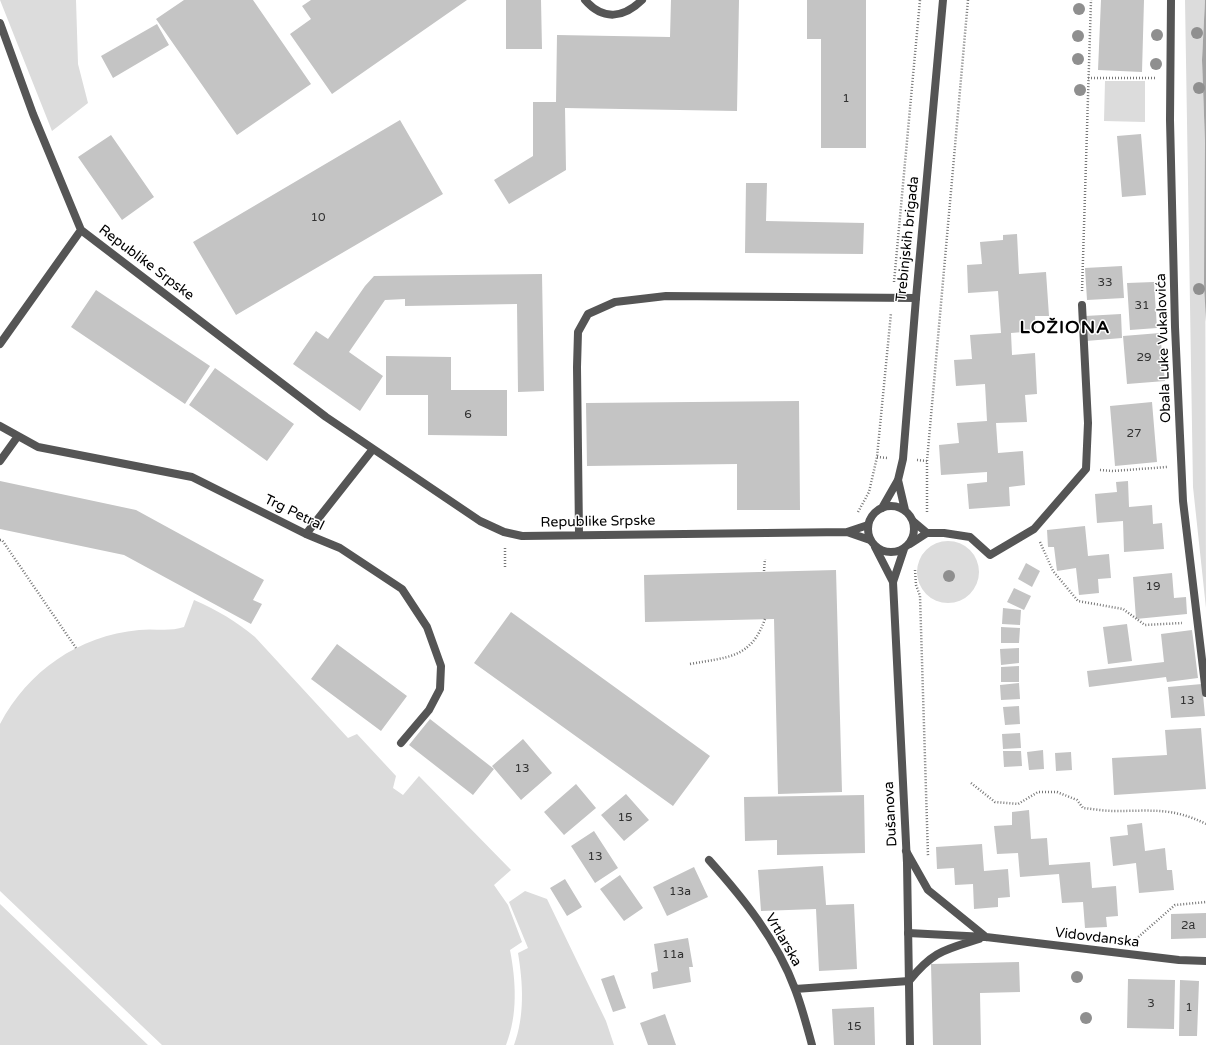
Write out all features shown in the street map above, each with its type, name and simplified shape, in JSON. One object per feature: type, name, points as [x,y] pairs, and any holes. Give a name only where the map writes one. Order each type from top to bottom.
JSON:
[{"type":"street","points":[[585,0],[592,8],[602,13],[618,15],[633,10],[642,0]]},
{"type":"street","name":"Trebinjskih brigada","points":[[898,480],[903,459],[916,298],[944,0]]},
{"type":"street","name":"Obala Luke Vukalovića","points":[[1171,0],[1170,78],[1175,327],[1183,501],[1206,693]]},
{"type":"street","name":"Republike Srpske","points":[[0,24],[33,114],[81,230],[320,412],[480,522],[504,532],[522,536],[579,534],[847,532]]},
{"type":"street","points":[[0,344],[81,230]]},
{"type":"street","points":[[579,534],[578,332],[588,314],[615,302],[666,296],[893,296],[916,298]]},
{"type":"street","points":[[847,532],[873,543],[882,551],[889,553],[907,547],[927,533],[944,533],[970,537],[990,555],[1034,529],[1086,469],[1088,423],[1082,305]]},
{"type":"street","name":"Trg Petral","points":[[0,426],[38,447],[192,476],[306,534],[340,548],[402,588],[427,627],[441,666],[440,689],[429,710],[401,743]]},
{"type":"street","points":[[0,461],[18,436]]},
{"type":"street","points":[[306,534],[373,449]]},
{"type":"street","points":[[882,508],[898,480]]},
{"type":"street","points":[[898,480],[905,510]]},
{"type":"street","points":[[847,532],[868,525],[876,511],[882,508],[898,506],[905,510],[914,522],[927,533]]},
{"type":"street","points":[[893,582],[915,530],[914,522]]},
{"type":"street","points":[[868,525],[873,543],[893,582]]},
{"type":"street","name":"Dušanova","points":[[893,582],[906,851],[910,1045]]},
{"type":"street","points":[[906,851],[928,890],[986,938]]},
{"type":"street","name":"Vrtlarska","points":[[709,860],[735,889],[758,920],[778,954],[795,989],[812,1045]]},
{"type":"street","name":"Vidovdanska","points":[[908,933],[986,938],[1179,960],[1206,961]]},
{"type":"street","name":"Vidovdanska","points":[[909,981],[931,957],[949,948],[986,938]]},
{"type":"street","points":[[795,989],[909,981]]},
{"type":"path","points":[[847,532],[869,492],[877,457],[920,0]]},
{"type":"path","points":[[927,533],[927,461],[968,0]]},
{"type":"path","points":[[1082,305],[1091,0]]},
{"type":"path","points":[[1088,78],[1170,78]]},
{"type":"path","points":[[1086,469],[1113,471],[1182,466]]},
{"type":"path","points":[[1034,529],[1053,571],[1078,601],[1123,609],[1145,625],[1198,621]]},
{"type":"path","points":[[504,532],[505,569]]},
{"type":"path","points":[[0,540],[2,540],[76,648]]},
{"type":"path","points":[[764,572],[765,559]]},
{"type":"path","points":[[914,565],[916,585],[920,596],[928,860]]},
{"type":"path","points":[[690,664],[736,655],[752,644],[760,632],[765,619]]},
{"type":"path","points":[[971,783],[995,802],[1018,804],[1038,792],[1057,792],[1077,800],[1083,808],[1113,811],[1155,809],[1190,816],[1206,824]]},
{"type":"path","points":[[1141,943],[1133,942],[1174,905],[1206,902]]},
{"type":"shaded area","points":[[0,0],[76,0],[78,64],[88,103],[52,131]]},
{"type":"shaded area","points":[[1185,0],[1205,0],[1202,60],[1205,143],[1206,608],[1193,487]]},
{"type":"shaded area","points":[[1205,0],[1206,322],[1204,283],[1205,143],[1202,60]]},
{"type":"shaded area","points":[[1105,81],[1145,81],[1145,122],[1104,121]]},
{"type":"shaded area","points":[[948,541],[965,546],[970,550],[974,555],[979,572],[974,589],[970,594],[965,598],[948,603],[931,598],[926,594],[922,589],[917,572],[922,555],[926,550],[931,546]]},
{"type":"shaded area","points":[[194,600],[226,616],[255,637],[348,738],[357,734],[396,776],[393,788],[403,795],[419,776],[511,870],[494,885],[508,905],[522,942],[510,950],[514,974],[515,998],[513,1022],[506,1045],[162,1045],[0,891],[0,724],[12,705],[25,688],[40,673],[57,659],[76,648],[95,640],[117,634],[139,630],[173,629],[184,627]]},
{"type":"shaded area","points":[[525,891],[547,899],[606,1021],[614,1045],[514,1045],[520,1023],[522,999],[518,953],[528,948],[509,902]]},
{"type":"shaded area","points":[[0,904],[148,1045],[0,1045]]},
{"type":"building","points":[[184,0],[253,0],[311,84],[237,135],[156,19]]},
{"type":"building","points":[[311,0],[467,0],[332,94],[290,34],[311,19],[302,6]]},
{"type":"building","points":[[506,0],[541,0],[542,49],[506,49]]},
{"type":"building","points":[[671,0],[739,0],[737,111],[565,108],[566,170],[509,204],[494,180],[533,156],[533,102],[556,102],[557,35],[670,37]]},
{"type":"building","points":[[807,0],[866,0],[866,148],[821,148],[821,39],[807,39]]},
{"type":"building","points":[[1101,0],[1144,0],[1142,72],[1098,70]]},
{"type":"building","points":[[157,24],[169,45],[113,78],[101,56]]},
{"type":"building","points":[[400,120],[443,194],[236,315],[193,242]]},
{"type":"building","points":[[1141,134],[1146,195],[1122,197],[1117,136]]},
{"type":"building","points":[[111,135],[154,197],[122,220],[78,157]]},
{"type":"building","points":[[746,183],[767,183],[766,221],[864,223],[863,254],[745,253]]},
{"type":"building","points":[[1017,234],[1019,274],[1046,272],[1049,316],[1035,316],[1036,331],[1011,333],[1012,355],[1035,353],[1037,394],[1025,395],[1027,422],[996,423],[998,453],[1023,451],[1025,485],[1009,487],[1010,506],[969,509],[967,484],[987,482],[987,472],[941,475],[939,445],[959,443],[957,423],[987,421],[985,384],[956,386],[954,360],[972,359],[970,335],[1001,333],[998,291],[968,293],[967,265],[982,264],[980,242],[1003,240],[1003,235]]},
{"type":"building","points":[[1122,266],[1124,298],[1087,300],[1085,268]]},
{"type":"building","points":[[542,274],[544,391],[518,392],[517,304],[405,306],[405,299],[385,300],[349,352],[383,376],[360,411],[293,364],[316,331],[328,339],[365,286],[374,276]]},
{"type":"building","points":[[1154,282],[1157,328],[1130,330],[1127,283]]},
{"type":"building","points":[[96,290],[210,366],[185,404],[71,327]]},
{"type":"building","points":[[1121,314],[1122,338],[1086,341],[1085,316]]},
{"type":"building","points":[[1160,333],[1165,381],[1127,384],[1123,336]]},
{"type":"building","points":[[386,356],[451,357],[451,390],[507,390],[507,436],[428,435],[428,395],[386,395]]},
{"type":"building","points":[[215,368],[294,424],[267,461],[189,405]]},
{"type":"building","points":[[799,401],[800,510],[737,510],[737,464],[587,466],[586,403]]},
{"type":"building","points":[[1152,402],[1157,462],[1115,466],[1110,406]]},
{"type":"building","points":[[0,481],[136,510],[264,580],[253,600],[262,604],[251,624],[124,555],[0,529]]},
{"type":"building","points":[[1128,481],[1129,507],[1152,505],[1153,524],[1162,523],[1164,549],[1124,552],[1123,521],[1097,523],[1095,494],[1117,492],[1116,482]]},
{"type":"building","points":[[1085,526],[1088,556],[1109,554],[1111,578],[1098,579],[1099,593],[1079,595],[1076,568],[1057,571],[1054,547],[1048,547],[1047,530]]},
{"type":"building","points":[[1026,563],[1040,571],[1032,587],[1018,579]]},
{"type":"building","points":[[836,570],[842,792],[778,794],[774,619],[645,622],[644,575]]},
{"type":"building","points":[[1172,573],[1174,598],[1186,597],[1187,614],[1136,619],[1133,577]]},
{"type":"building","points":[[1014,588],[1031,596],[1024,610],[1007,602]]},
{"type":"building","points":[[1003,608],[1021,610],[1020,625],[1002,624]]},
{"type":"building","points":[[511,612],[710,756],[673,806],[474,663]]},
{"type":"building","points":[[1127,624],[1132,661],[1108,664],[1103,627]]},
{"type":"building","points":[[1001,627],[1020,628],[1019,643],[1001,643]]},
{"type":"building","points":[[1192,630],[1198,678],[1167,682],[1166,677],[1089,687],[1087,671],[1164,662],[1161,634]]},
{"type":"building","points":[[337,644],[407,696],[381,731],[311,679]]},
{"type":"building","points":[[1019,648],[1019,663],[1001,665],[1000,649]]},
{"type":"building","points":[[1019,666],[1019,682],[1001,682],[1001,667]]},
{"type":"building","points":[[1019,683],[1020,699],[1001,700],[1000,685]]},
{"type":"building","points":[[1202,684],[1205,716],[1171,718],[1168,687]]},
{"type":"building","points":[[1019,706],[1020,724],[1005,725],[1003,707]]},
{"type":"building","points":[[430,719],[494,769],[473,795],[409,745]]},
{"type":"building","points":[[1201,728],[1206,789],[1114,795],[1112,758],[1167,755],[1165,730]]},
{"type":"building","points":[[1020,733],[1021,748],[1003,749],[1002,734]]},
{"type":"building","points":[[523,739],[552,773],[521,800],[492,766]]},
{"type":"building","points":[[1043,750],[1044,769],[1029,770],[1027,752]]},
{"type":"building","points":[[1003,751],[1021,751],[1022,766],[1004,767]]},
{"type":"building","points":[[1071,752],[1072,770],[1056,771],[1055,753]]},
{"type":"building","points":[[576,784],[596,808],[564,835],[544,812]]},
{"type":"building","points":[[626,794],[649,820],[624,841],[601,815]]},
{"type":"building","points":[[864,795],[865,853],[777,855],[777,840],[745,841],[744,797]]},
{"type":"building","points":[[1029,810],[1031,839],[1047,838],[1049,865],[1090,862],[1092,888],[1116,886],[1118,916],[1106,917],[1107,927],[1085,928],[1083,902],[1062,903],[1059,874],[1020,877],[1018,853],[997,854],[994,826],[1012,825],[1012,812]]},
{"type":"building","points":[[1142,823],[1145,851],[1165,848],[1167,870],[1172,870],[1174,890],[1139,893],[1136,863],[1113,866],[1110,837],[1128,835],[1127,825]]},
{"type":"building","points":[[594,831],[618,868],[595,883],[571,846]]},
{"type":"building","points":[[982,844],[984,871],[1008,869],[1010,897],[998,898],[998,907],[974,909],[973,884],[955,885],[954,868],[937,869],[936,847]]},
{"type":"building","points":[[823,866],[826,905],[854,904],[857,969],[819,971],[816,909],[761,911],[758,870]]},
{"type":"building","points":[[694,867],[708,897],[667,916],[653,887]]},
{"type":"building","points":[[620,875],[643,908],[624,921],[600,889]]},
{"type":"building","points":[[565,879],[582,907],[567,916],[550,888]]},
{"type":"building","points":[[1206,913],[1206,938],[1171,939],[1171,914]]},
{"type":"building","points":[[688,938],[693,967],[689,967],[691,982],[653,989],[651,973],[658,971],[654,944]]},
{"type":"building","points":[[1019,962],[1020,992],[980,993],[981,1045],[933,1045],[931,964]]},
{"type":"building","points":[[614,975],[626,1008],[613,1012],[601,979]]},
{"type":"building","points":[[1128,979],[1175,980],[1174,1029],[1127,1028]]},
{"type":"building","points":[[1180,980],[1199,981],[1197,1036],[1179,1036]]},
{"type":"building","points":[[874,1007],[875,1045],[834,1045],[832,1009]]},
{"type":"building","points":[[665,1014],[676,1045],[648,1045],[640,1023]]},
{"type":"district","name":"LOŽIONA","points":[[1065,328]]}]
